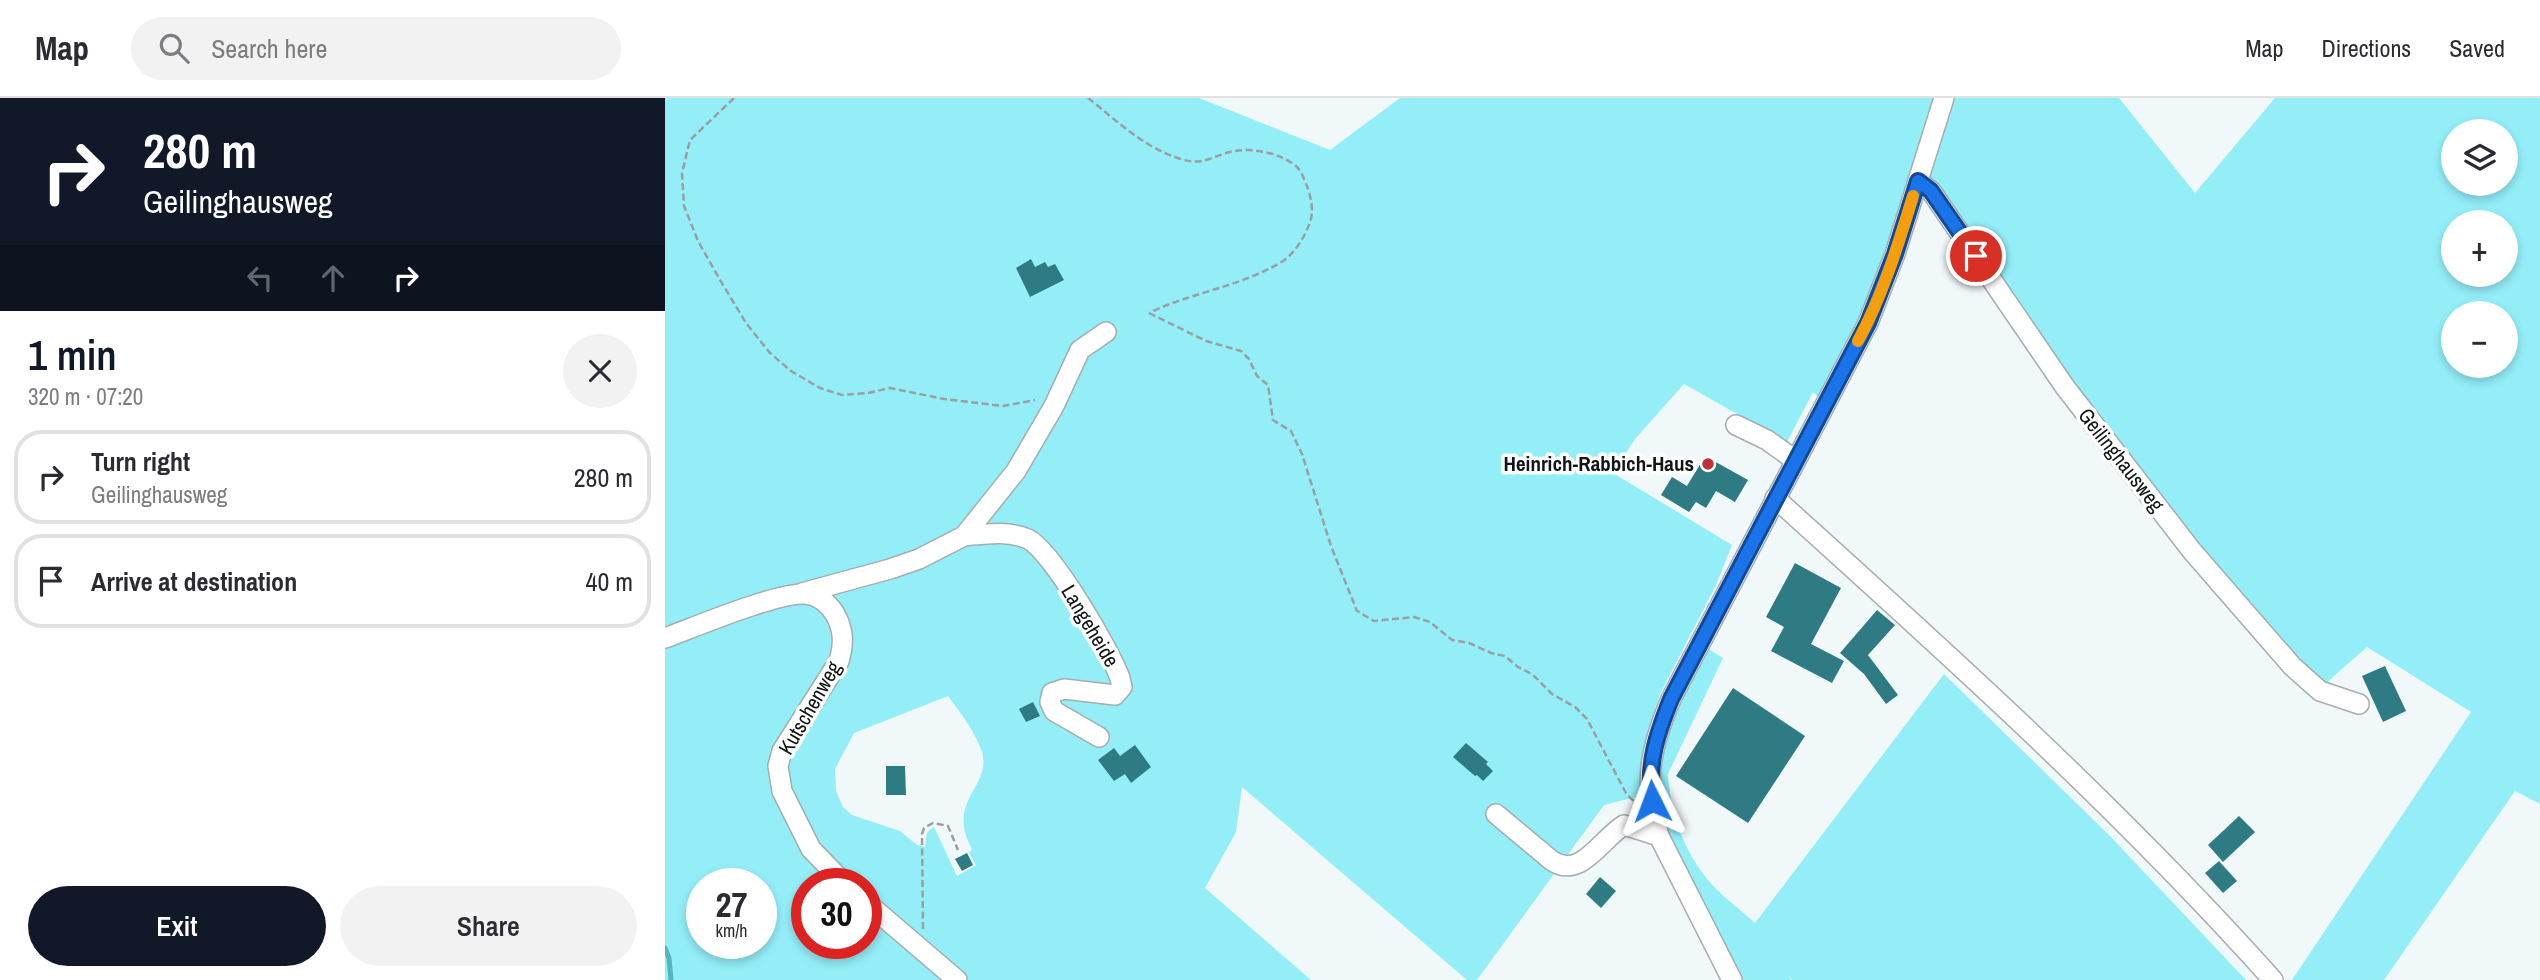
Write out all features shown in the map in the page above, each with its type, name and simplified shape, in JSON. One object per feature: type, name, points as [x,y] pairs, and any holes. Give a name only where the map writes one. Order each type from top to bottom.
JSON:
[{"type":"street","points":[[1732,980],[1657,828],[1649,781],[1650,759],[1671,699],[1868,323],[1895,254],[1944,98]]},
{"type":"street","name":"Geilinghausweg","points":[[1918,181],[1931,191],[2065,387],[2192,551],[2292,666],[2320,691],[2359,704]]},
{"type":"street","name":"Langeheide","points":[[964,536],[1016,471],[1054,406],[1080,351],[1106,332]]},
{"type":"street","points":[[1736,425],[1766,440],[1795,460]]},
{"type":"street","points":[[1775,498],[1981,685],[2220,921],[2273,980]]},
{"type":"street","name":"Langeheide","points":[[798,594],[890,569],[964,536],[1015,534],[1029,540],[1046,553],[1121,678],[1122,687],[1115,695],[1064,689],[1052,693],[1050,702],[1054,711],[1099,737]]},
{"type":"street","points":[[665,638],[763,603],[798,594]]},
{"type":"street","name":"Kutschenweg","points":[[798,594],[815,596],[830,607],[841,624],[843,647],[833,671],[782,751],[778,766],[779,784],[811,849],[829,868]]},
{"type":"street","points":[[1496,814],[1551,860],[1567,867],[1579,863],[1623,825],[1657,828]]},
{"type":"street","points":[[882,915],[957,980]]},
{"type":"path","points":[[1088,98],[1145,144],[1175,157],[1190,162],[1213,160],[1227,152],[1247,149],[1284,159],[1299,169],[1308,190],[1313,215],[1304,237],[1286,259],[1256,275],[1149,313],[1206,341],[1241,351],[1249,359],[1257,376],[1268,385],[1273,420],[1291,431],[1302,454],[1331,546],[1357,611],[1374,621],[1414,617],[1430,622],[1452,640],[1505,656],[1532,674],[1552,694],[1575,707],[1587,719],[1627,795],[1657,828]]},
{"type":"path","points":[[730,99],[690,140],[682,173],[684,206],[698,241],[720,281],[746,323],[770,353],[791,371],[820,388],[842,396],[890,388],[944,399],[1003,406],[1044,399]]},
{"type":"path","points":[[923,949],[924,828],[933,823],[948,826],[958,850]]},
{"type":"shaded area","points":[[665,98],[1199,98],[1330,150],[1400,98],[1935,98],[1894,253],[1823,402],[1813,392],[1787,442],[1684,384],[1635,439],[1613,473],[1732,545],[1716,585],[1660,694],[1648,731],[1643,762],[1644,795],[1604,805],[1477,980],[1467,980],[1242,787],[1236,832],[1205,888],[1311,980],[665,980]],"holes":[[[948,696],[967,723],[982,752],[983,764],[964,818],[965,832],[972,849],[969,853],[976,865],[957,876],[934,827],[927,833],[925,847],[917,845],[900,831],[852,815],[843,807],[836,791],[835,769],[854,733]]]},
{"type":"shaded area","points":[[1950,98],[2119,98],[2195,193],[2275,98],[2540,98],[2540,804],[2515,791],[2384,980],[2292,980],[2471,712],[2367,647],[2325,684],[2310,674],[2200,555],[1920,178]]},
{"type":"shaded area","points":[[1704,646],[1723,658],[1668,774],[1671,801],[1683,840],[1696,864],[1715,888],[1755,923],[1944,674],[2109,835],[2246,980],[1792,980],[1789,975],[1791,980],[1739,980],[1664,834],[1656,792],[1659,733]]},
{"type":"building","points":[[1031,259],[1035,267],[1045,262],[1048,267],[1055,264],[1064,280],[1030,297],[1016,268]]},
{"type":"building","points":[[1705,456],[1748,480],[1735,502],[1716,491],[1706,508],[1696,502],[1689,512],[1661,495],[1672,477],[1687,486]]},
{"type":"building","points":[[1795,563],[1841,588],[1811,644],[1844,661],[1832,683],[1771,651],[1784,627],[1766,617]]},
{"type":"building","points":[[1877,610],[1895,625],[1868,655],[1898,695],[1886,704],[1864,674],[1840,653]]},
{"type":"building","points":[[2385,666],[2406,711],[2383,722],[2362,676]]},
{"type":"building","points":[[1733,688],[1805,736],[1748,823],[1676,776]]},
{"type":"building","points":[[1033,702],[1040,716],[1026,722],[1019,709]]},
{"type":"building","points":[[1466,743],[1488,762],[1486,764],[1493,771],[1483,781],[1453,757]]},
{"type":"building","points":[[1135,745],[1151,767],[1131,783],[1125,774],[1114,781],[1098,760],[1114,748],[1120,756]]},
{"type":"building","points":[[886,766],[905,766],[906,795],[886,795]]},
{"type":"building","points":[[2239,816],[2255,832],[2223,862],[2208,845]]},
{"type":"building","points":[[967,853],[973,865],[962,871],[955,859]]},
{"type":"building","points":[[2219,861],[2237,881],[2223,893],[2205,873]]},
{"type":"building","points":[[1600,877],[1616,891],[1601,908],[1586,894]]},
{"type":"waterway","points":[[665,948],[671,980]]},
{"type":"slow traffic","points":[[1858,341],[1868,323],[1895,254],[1913,196]]},
{"type":"place","name":"Heinrich-Rabbich-Haus","points":[[1708,464]]},
{"type":"route","points":[[1652,801],[1650,759],[1671,699],[1868,323],[1895,254],[1918,181],[1931,191],[1976,256]]}]
